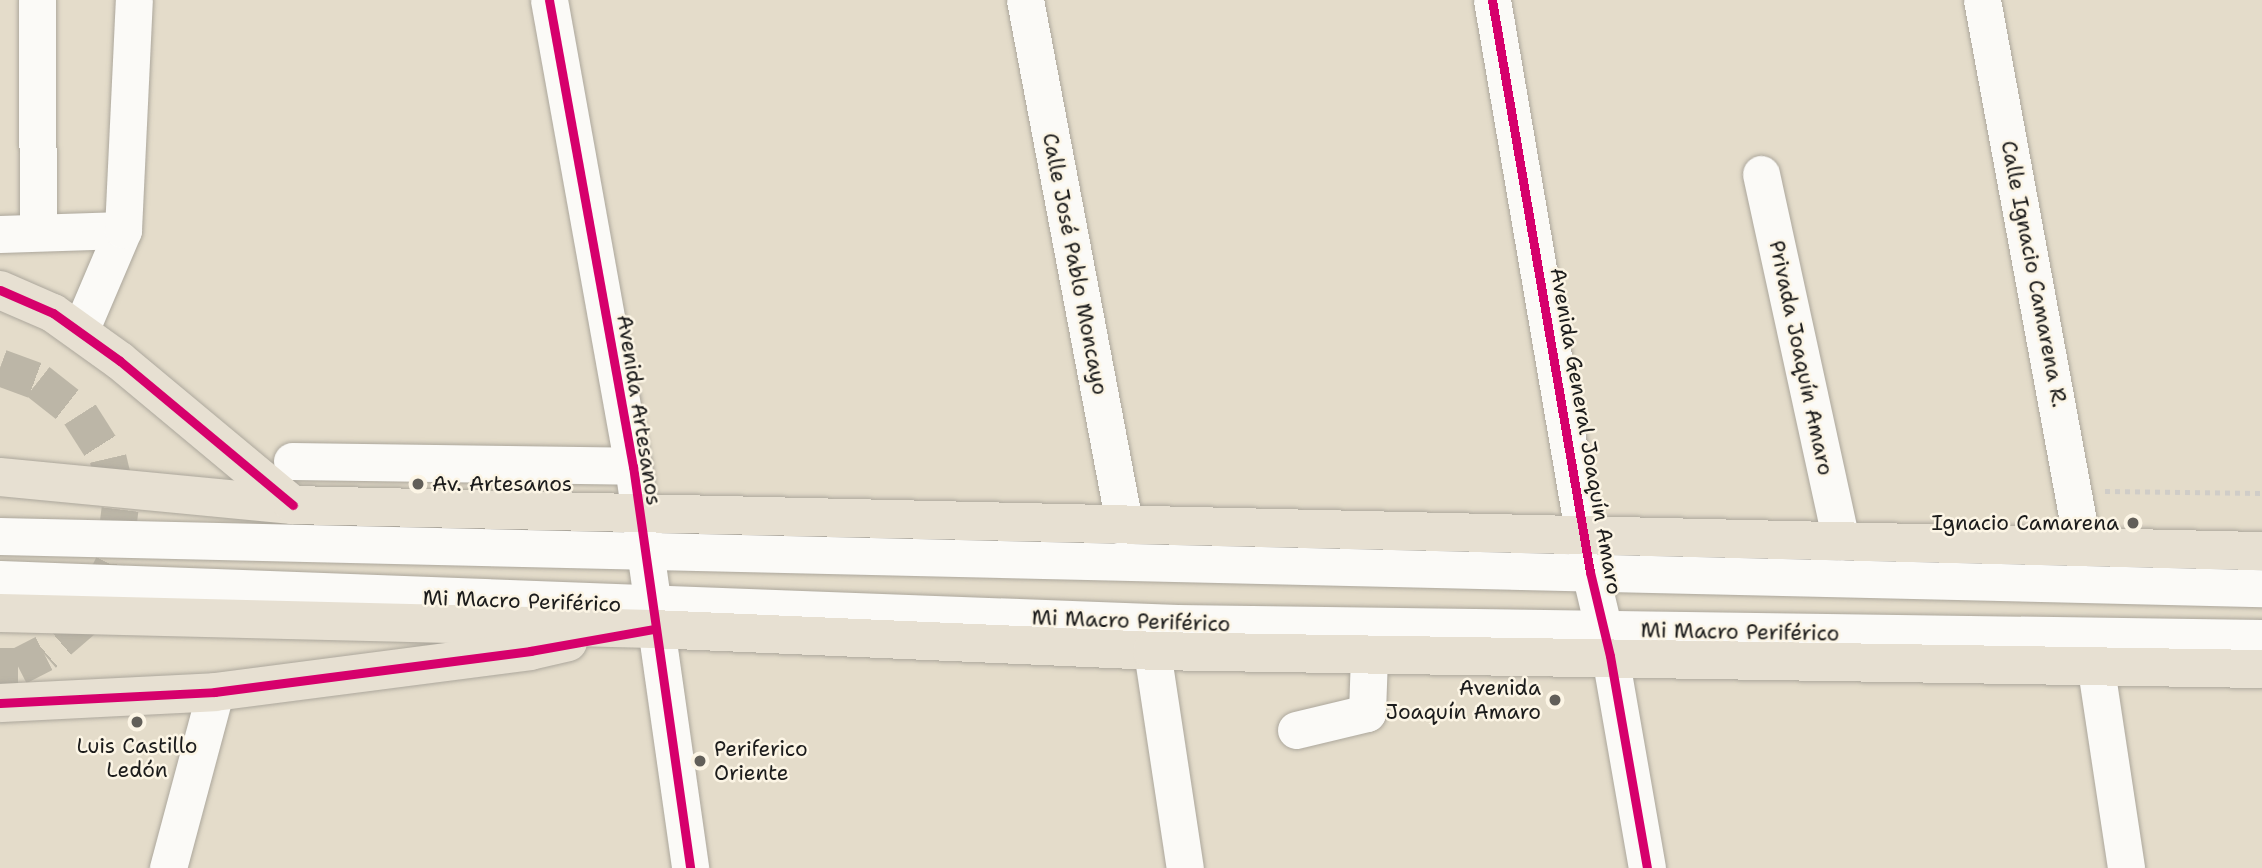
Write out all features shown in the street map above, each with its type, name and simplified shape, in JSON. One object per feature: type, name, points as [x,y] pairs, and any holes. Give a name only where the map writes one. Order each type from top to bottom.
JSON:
[{"type":"highway","points":[[0,290],[53,313],[80,331],[293,505]]},
{"type":"highway","points":[[0,477],[293,505],[640,531],[1125,528],[1589,554],[1841,541],[2262,551]]},
{"type":"highway","points":[[0,613],[652,618],[1152,651],[1369,656],[1606,633],[2096,670],[2262,670]]},
{"type":"highway","points":[[0,703],[215,692],[530,651],[652,618]]},
{"type":"street","points":[[37,0],[38,232]]},
{"type":"street","points":[[80,331],[123,230],[134,0]]},
{"type":"street","name":"Avenida Artesanos","points":[[549,0],[633,466],[652,618],[690,868]]},
{"type":"street","name":"Calle José Pablo Moncayo","points":[[1025,0],[1125,528]]},
{"type":"street","name":"Avenida General Joaquín Amaro","points":[[1492,0],[1647,868]]},
{"type":"street","name":"Calle Ignacio Camarena R.","points":[[1982,0],[2075,490],[2083,548]]},
{"type":"street","name":"Privada Joaquín Amaro","points":[[1761,174],[1841,541]]},
{"type":"street","points":[[0,234],[123,230]]},
{"type":"street","points":[[292,461],[633,466]]},
{"type":"street","points":[[0,536],[640,531],[1589,554],[2017,583],[2262,588]]},
{"type":"street","name":"Mi Macro Periférico","points":[[0,579],[652,618],[1177,623],[1263,600],[1606,633],[2262,638]]},
{"type":"street","points":[[1606,633],[1927,619],[1970,610],[2017,583]]},
{"type":"street","points":[[1152,651],[1185,868]]},
{"type":"street","points":[[1296,730],[1367,713],[1369,656]]},
{"type":"street","points":[[2096,670],[2126,868]]},
{"type":"street","points":[[168,868],[215,692]]},
{"type":"path","points":[[2075,490],[2262,494]]},
{"type":"tunnel","points":[[0,367],[38,381],[80,414],[108,458],[120,509],[113,565],[87,616],[44,653],[18,666],[0,666]]},
{"type":"cycle path","points":[[549,0],[633,466],[690,868]]},
{"type":"cycle path","points":[[1492,0],[1590,572],[1610,656],[1647,868]]},
{"type":"cycle path","points":[[0,290],[53,313],[120,361],[293,505]]},
{"type":"cycle path","points":[[0,703],[215,692],[530,651],[653,629]]},
{"type":"place","name":"Av. Artesanos","points":[[418,484]]},
{"type":"place","name":"Ignacio Camarena","points":[[2133,523]]},
{"type":"place","name":"Avenida Joaquín Amaro","points":[[1555,700]]},
{"type":"place","name":"Luis Castillo Ledón","points":[[137,722]]},
{"type":"place","name":"Periferico Oriente","points":[[700,761]]}]
